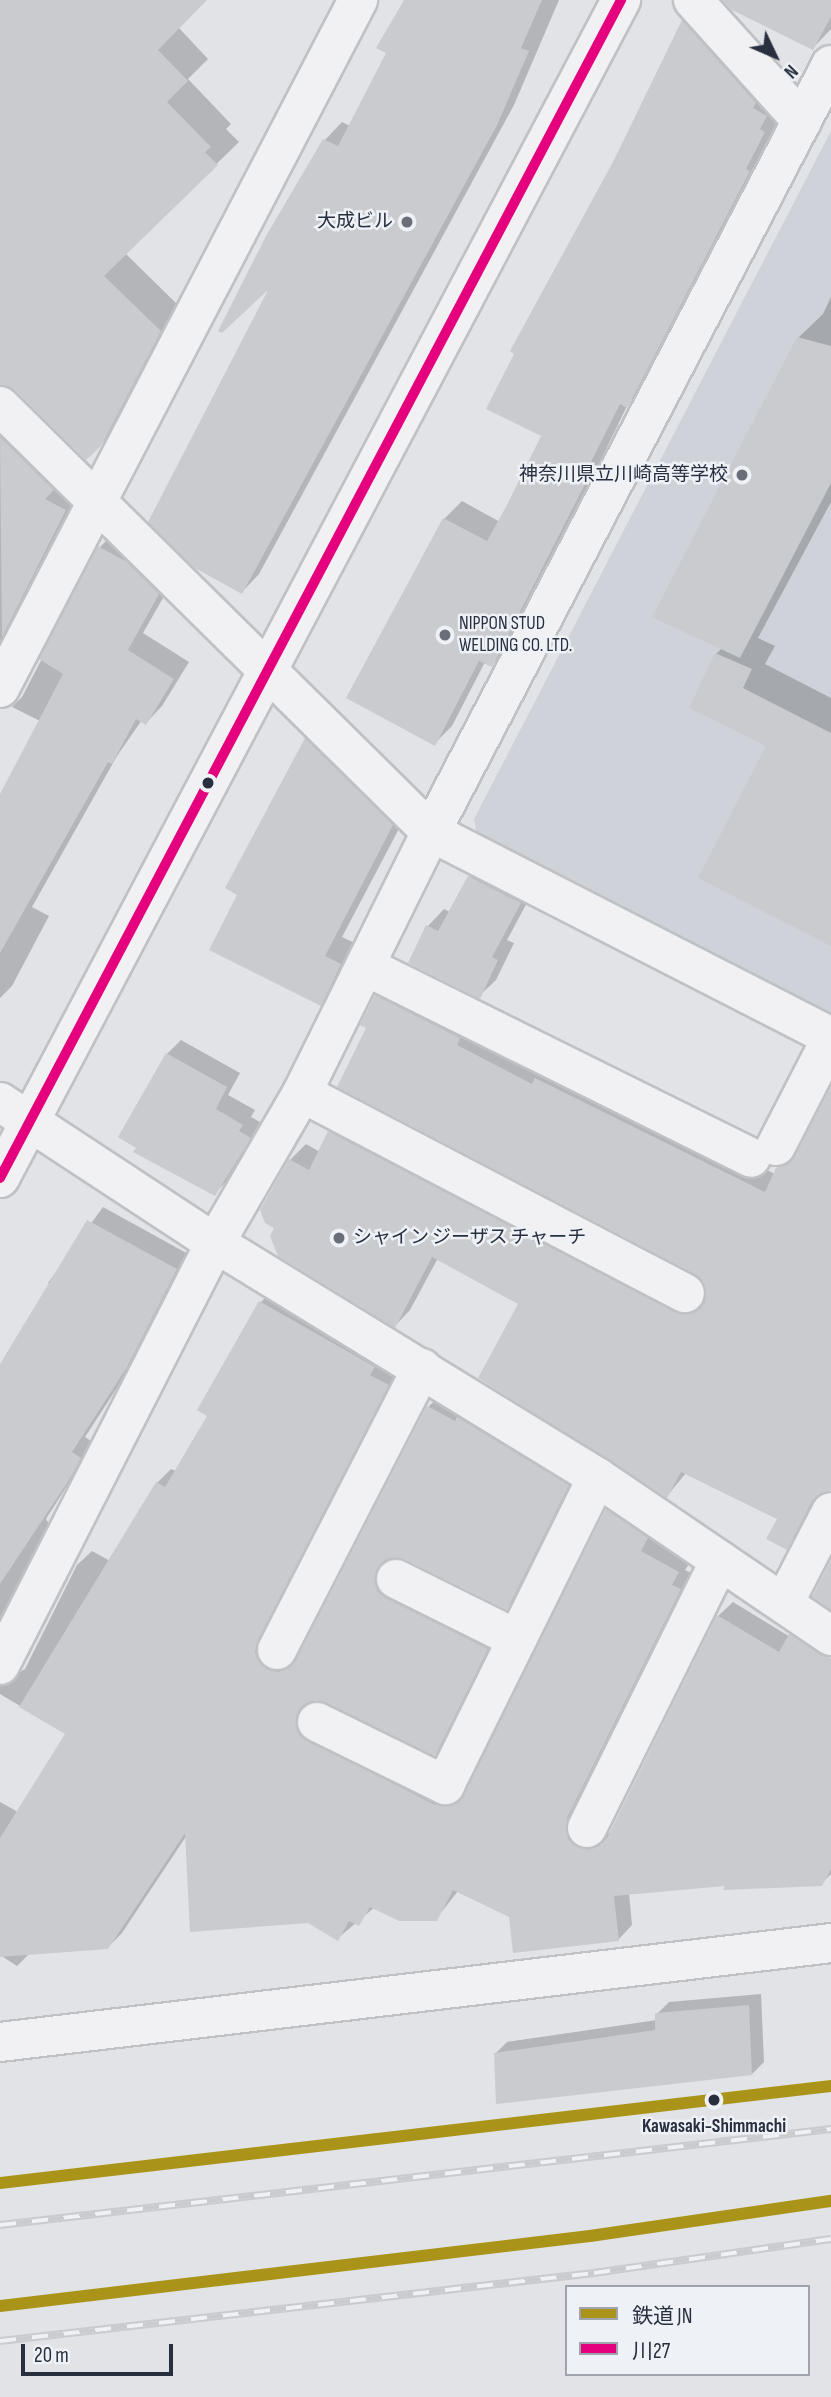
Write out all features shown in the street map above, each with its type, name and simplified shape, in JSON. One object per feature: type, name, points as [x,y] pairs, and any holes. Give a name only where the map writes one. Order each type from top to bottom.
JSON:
[{"type":"street","points":[[0,688],[358,0]]},
{"type":"street","points":[[0,1178],[16,1111],[265,671],[621,0]]},
{"type":"street","points":[[694,0],[802,121]]},
{"type":"street","points":[[0,1665],[215,1243],[302,1093],[431,832],[831,65]]},
{"type":"street","points":[[0,406],[265,671],[431,832],[831,1038],[763,1152],[365,965]]},
{"type":"street","points":[[302,1093],[685,1293]]},
{"type":"street","points":[[16,1111],[215,1243],[597,1478],[831,1636]]},
{"type":"street","points":[[277,1650],[422,1368]]},
{"type":"street","points":[[317,1722],[445,1785],[597,1478]]},
{"type":"street","points":[[784,1603],[831,1512]]},
{"type":"street","points":[[587,1828],[720,1560]]},
{"type":"street","points":[[396,1579],[517,1639]]},
{"type":"street","points":[[0,2042],[831,1943]]},
{"type":"shaded area","name":"神奈川県立川崎高等学校","points":[[831,131],[831,1016],[477,836],[474,819]]},
{"type":"building","points":[[0,0],[207,0],[158,50],[188,81],[167,102],[211,147],[205,152],[218,165],[104,276],[161,331],[101,446],[86,460],[15,390],[0,385]]},
{"type":"building","points":[[404,0],[542,0],[521,48],[529,51],[497,125],[242,594],[195,568],[148,522],[268,290],[222,333],[218,331],[266,236],[323,139],[338,146],[386,53],[376,48]]},
{"type":"building","points":[[722,0],[831,0],[831,17],[813,50],[732,10]]},
{"type":"building","points":[[682,20],[756,103],[753,108],[767,116],[760,129],[765,132],[746,169],[750,171],[627,408],[620,404],[582,480],[586,482],[492,667],[479,661],[435,746],[346,698],[443,518],[487,541],[507,505],[541,436],[486,409],[514,354],[510,351],[614,160]]},
{"type":"building","points":[[797,337],[831,346],[831,483],[740,658],[652,617]]},
{"type":"building","points":[[0,437],[54,490],[45,499],[66,510],[2,637]]},
{"type":"building","points":[[98,546],[127,562],[159,594],[128,650],[174,679],[146,725],[136,719],[112,764],[108,762],[0,953],[0,794],[63,674],[39,659]]},
{"type":"building","points":[[715,653],[752,669],[743,688],[831,733],[831,946],[698,878],[766,746],[689,708]]},
{"type":"building","points":[[305,738],[393,825],[325,956],[341,964],[321,1006],[209,950],[237,895],[225,888]]},
{"type":"building","points":[[468,876],[521,903],[492,957],[498,960],[480,999],[408,963],[426,925],[438,931]]},
{"type":"building","points":[[375,995],[460,1038],[457,1045],[532,1084],[535,1078],[765,1192],[776,1168],[795,1156],[831,1087],[831,1490],[812,1501],[787,1550],[766,1539],[777,1519],[681,1472],[667,1498],[478,1378],[518,1304],[432,1257],[395,1328],[278,1256],[270,1236],[274,1228],[265,1223],[260,1210],[289,1159],[309,1170],[328,1131],[675,1312],[696,1312],[705,1302],[704,1282],[695,1274],[337,1087],[366,1028],[360,1025]]},
{"type":"building","points":[[166,1053],[227,1087],[216,1109],[243,1125],[239,1131],[251,1138],[215,1196],[133,1152],[136,1148],[118,1137]]},
{"type":"building","points":[[87,1220],[177,1269],[127,1367],[72,1452],[81,1458],[71,1477],[0,1584],[0,1364]]},
{"type":"building","points":[[259,1301],[375,1367],[370,1375],[389,1385],[258,1640],[255,1652],[266,1669],[279,1672],[296,1660],[427,1406],[455,1421],[457,1417],[569,1485],[507,1610],[405,1559],[385,1560],[376,1570],[377,1591],[386,1598],[488,1649],[435,1756],[316,1700],[298,1712],[299,1735],[435,1805],[458,1803],[606,1509],[648,1538],[641,1551],[679,1572],[672,1585],[681,1589],[567,1818],[568,1839],[588,1850],[607,1838],[717,1615],[779,1652],[789,1634],[831,1658],[831,1869],[822,1886],[723,1890],[725,1886],[614,1896],[619,1941],[513,1953],[509,1917],[453,1890],[437,1921],[399,1921],[370,1907],[359,1926],[349,1921],[338,1941],[308,1923],[190,1932],[185,1833],[108,1949],[0,1957],[0,1838],[65,1734],[19,1707],[156,1482],[165,1487],[207,1416],[197,1410]]},
{"type":"building","points":[[831,1560],[831,1610],[812,1597]]},
{"type":"building","points":[[749,2005],[752,2075],[496,2104],[494,2053],[655,2030],[655,2013]]},
{"type":"railway","points":[[0,2225],[831,2129]]},
{"type":"railway","points":[[0,2341],[594,2273],[831,2239]]},
{"type":"rail line","name":"JN","points":[[0,2183],[831,2086]]},
{"type":"rail line","name":"JN","points":[[0,2306],[590,2236],[831,2201]]},
{"type":"transit line","name":"川27","points":[[0,1178],[621,0]]},
{"type":"place","name":"大成ビル","points":[[407,222]]},
{"type":"place","name":"神奈川県立川崎高等学校","points":[[742,475]]},
{"type":"place","name":"NIPPON STUD WELDING CO. LTD.","points":[[445,635]]},
{"type":"place","name":"シャイン ジーザス チャーチ","points":[[339,1238]]},
{"type":"place","name":"Kawasaki-Shimmachi","points":[[714,2100]]}]
